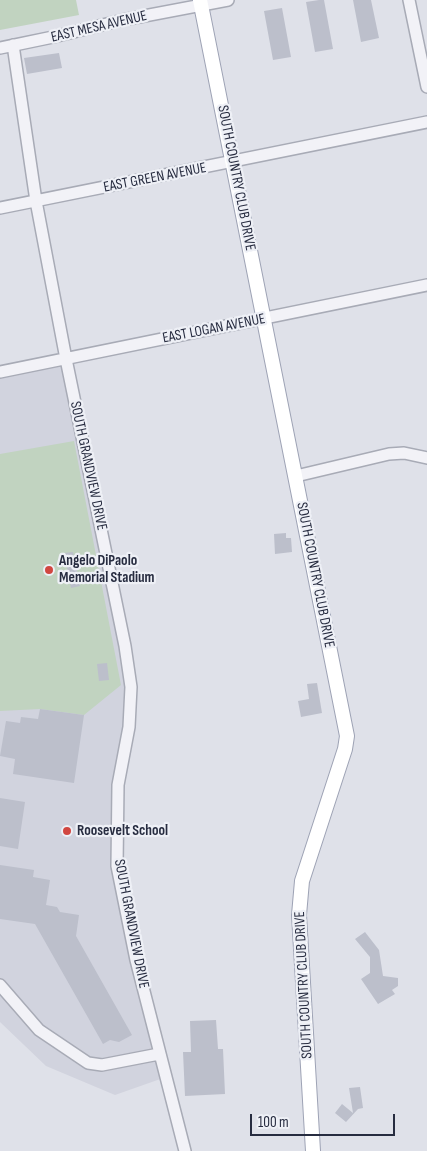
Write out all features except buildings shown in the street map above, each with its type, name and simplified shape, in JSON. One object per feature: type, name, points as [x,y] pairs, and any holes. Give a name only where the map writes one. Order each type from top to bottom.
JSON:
[{"type":"main road","name":"SOUTH COUNTRY CLUB DRIVE","points":[[201,3],[347,736],[345,749],[302,881],[298,915],[313,1151]]},
{"type":"street","name":"EAST MESA AVENUE","points":[[0,48],[201,3],[228,0]]},
{"type":"street","points":[[409,0],[427,87]]},
{"type":"street","name":"SOUTH GRANDVIEW DRIVE","points":[[13,45],[36,201],[66,359],[125,646],[131,687],[129,727],[118,785],[117,866],[136,960],[185,1151]]},
{"type":"street","name":"EAST GREEN AVENUE","points":[[0,208],[427,122]]},
{"type":"street","name":"EAST LOGAN AVENUE","points":[[0,372],[427,285]]},
{"type":"street","points":[[296,476],[389,454],[404,453],[427,458]]},
{"type":"street","points":[[0,985],[39,1030],[88,1063],[102,1065],[159,1054]]},
{"type":"shaded area","points":[[66,359],[132,685],[118,785],[117,866],[166,1077],[115,1095],[46,1066],[0,1022],[0,372]]},
{"type":"green space","points":[[0,0],[76,0],[79,15],[0,30]]},
{"type":"green space","name":"Angelo DiPaolo Memorial Stadium","points":[[74,441],[121,685],[84,715],[40,709],[0,711],[0,454]]},
{"type":"place","name":"Angelo DiPaolo Memorial Stadium","points":[[49,570]]},
{"type":"place","name":"Roosevelt School","points":[[67,831]]}]
